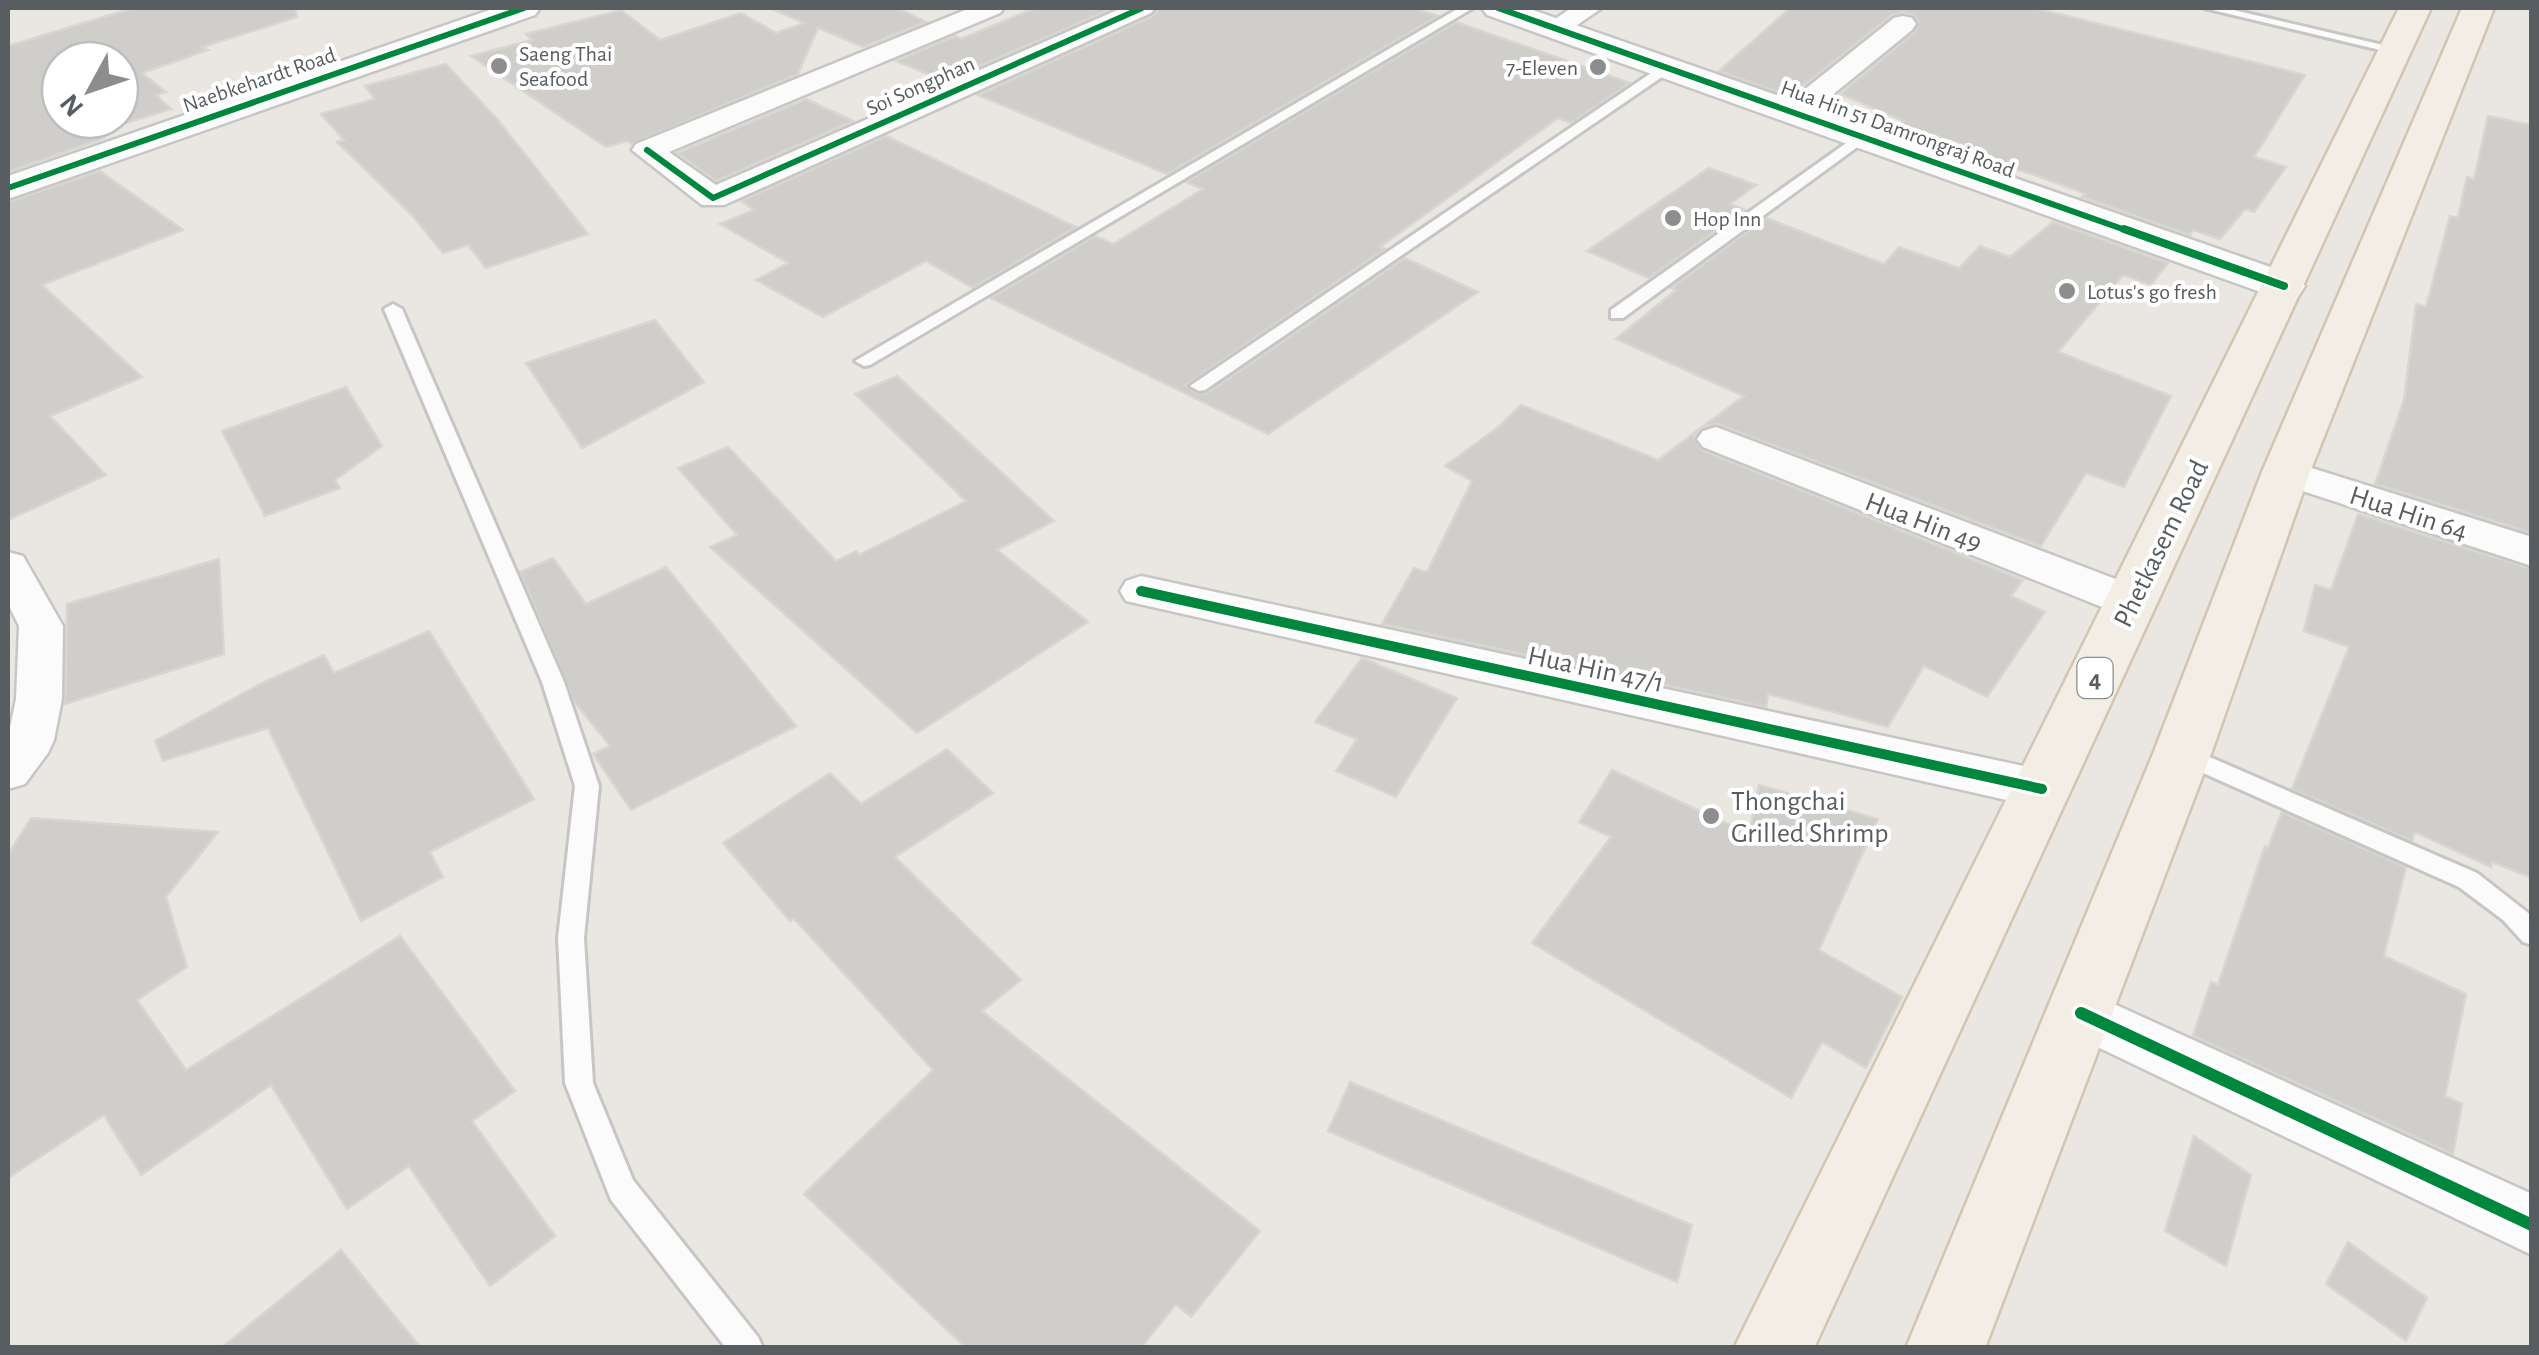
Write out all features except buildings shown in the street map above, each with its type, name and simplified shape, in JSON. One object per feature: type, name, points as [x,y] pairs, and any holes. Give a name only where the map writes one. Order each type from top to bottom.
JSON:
[{"type":"main road","points":[[1945,1348],[2182,754],[2286,472],[2478,8]]},
{"type":"main road","points":[[2406,29],[2456,63]]},
{"type":"main road","name":"Phetkasem Road","points":[[1773,1348],[2406,29]]},
{"type":"main road","points":[[2284,286],[2354,307]]},
{"type":"street","name":"Naebkehardt Road","points":[[8,188],[524,8]]},
{"type":"street","name":"Soi Songphan","points":[[991,8],[647,150],[713,198],[1142,8]]},
{"type":"street","name":"Hua Hin 51 Damrongraj Road","points":[[1498,8],[2284,286]]},
{"type":"street","points":[[1555,28],[1589,8]]},
{"type":"street","points":[[1794,112],[1903,24]]},
{"type":"street","name":"Hua Hin 49","points":[[1716,440],[2132,602]]},
{"type":"street","name":"Hua Hin 64","points":[[2286,472],[2532,552]]},
{"type":"street","points":[[8,566],[41,626],[39,698],[31,740],[8,771]]},
{"type":"street","name":"Hua Hin 47/1","points":[[1141,591],[2042,788]]},
{"type":"street","points":[[2081,1013],[2532,1226]]},
{"type":"lane","points":[[864,361],[1467,8]]},
{"type":"lane","points":[[2210,8],[2406,29]]},
{"type":"lane","points":[[1199,386],[1668,68]]},
{"type":"lane","points":[[1617,314],[1864,137]]},
{"type":"lane","points":[[393,308],[553,682],[587,786],[571,938],[580,1083],[622,1190],[747,1348]]},
{"type":"lane","points":[[2182,754],[2468,880],[2512,912],[2532,934]]},
{"type":"cycle path","points":[[8,188],[524,8]]},
{"type":"cycle path","points":[[647,150],[713,198],[1142,8]]},
{"type":"cycle path","points":[[1498,8],[2284,286]]},
{"type":"cycle path","points":[[1141,591],[2042,789]]},
{"type":"cycle path","points":[[2081,1013],[2532,1225]]},
{"type":"place","name":"Saeng Thai Seafood","points":[[499,66]]},
{"type":"place","name":"7-Eleven","points":[[1598,67]]},
{"type":"place","name":"Hop Inn","points":[[1673,218]]},
{"type":"place","name":"Lotus's go fresh","points":[[2067,291]]},
{"type":"place","name":"Thongchai Grilled Shrimp","points":[[1711,816]]}]
